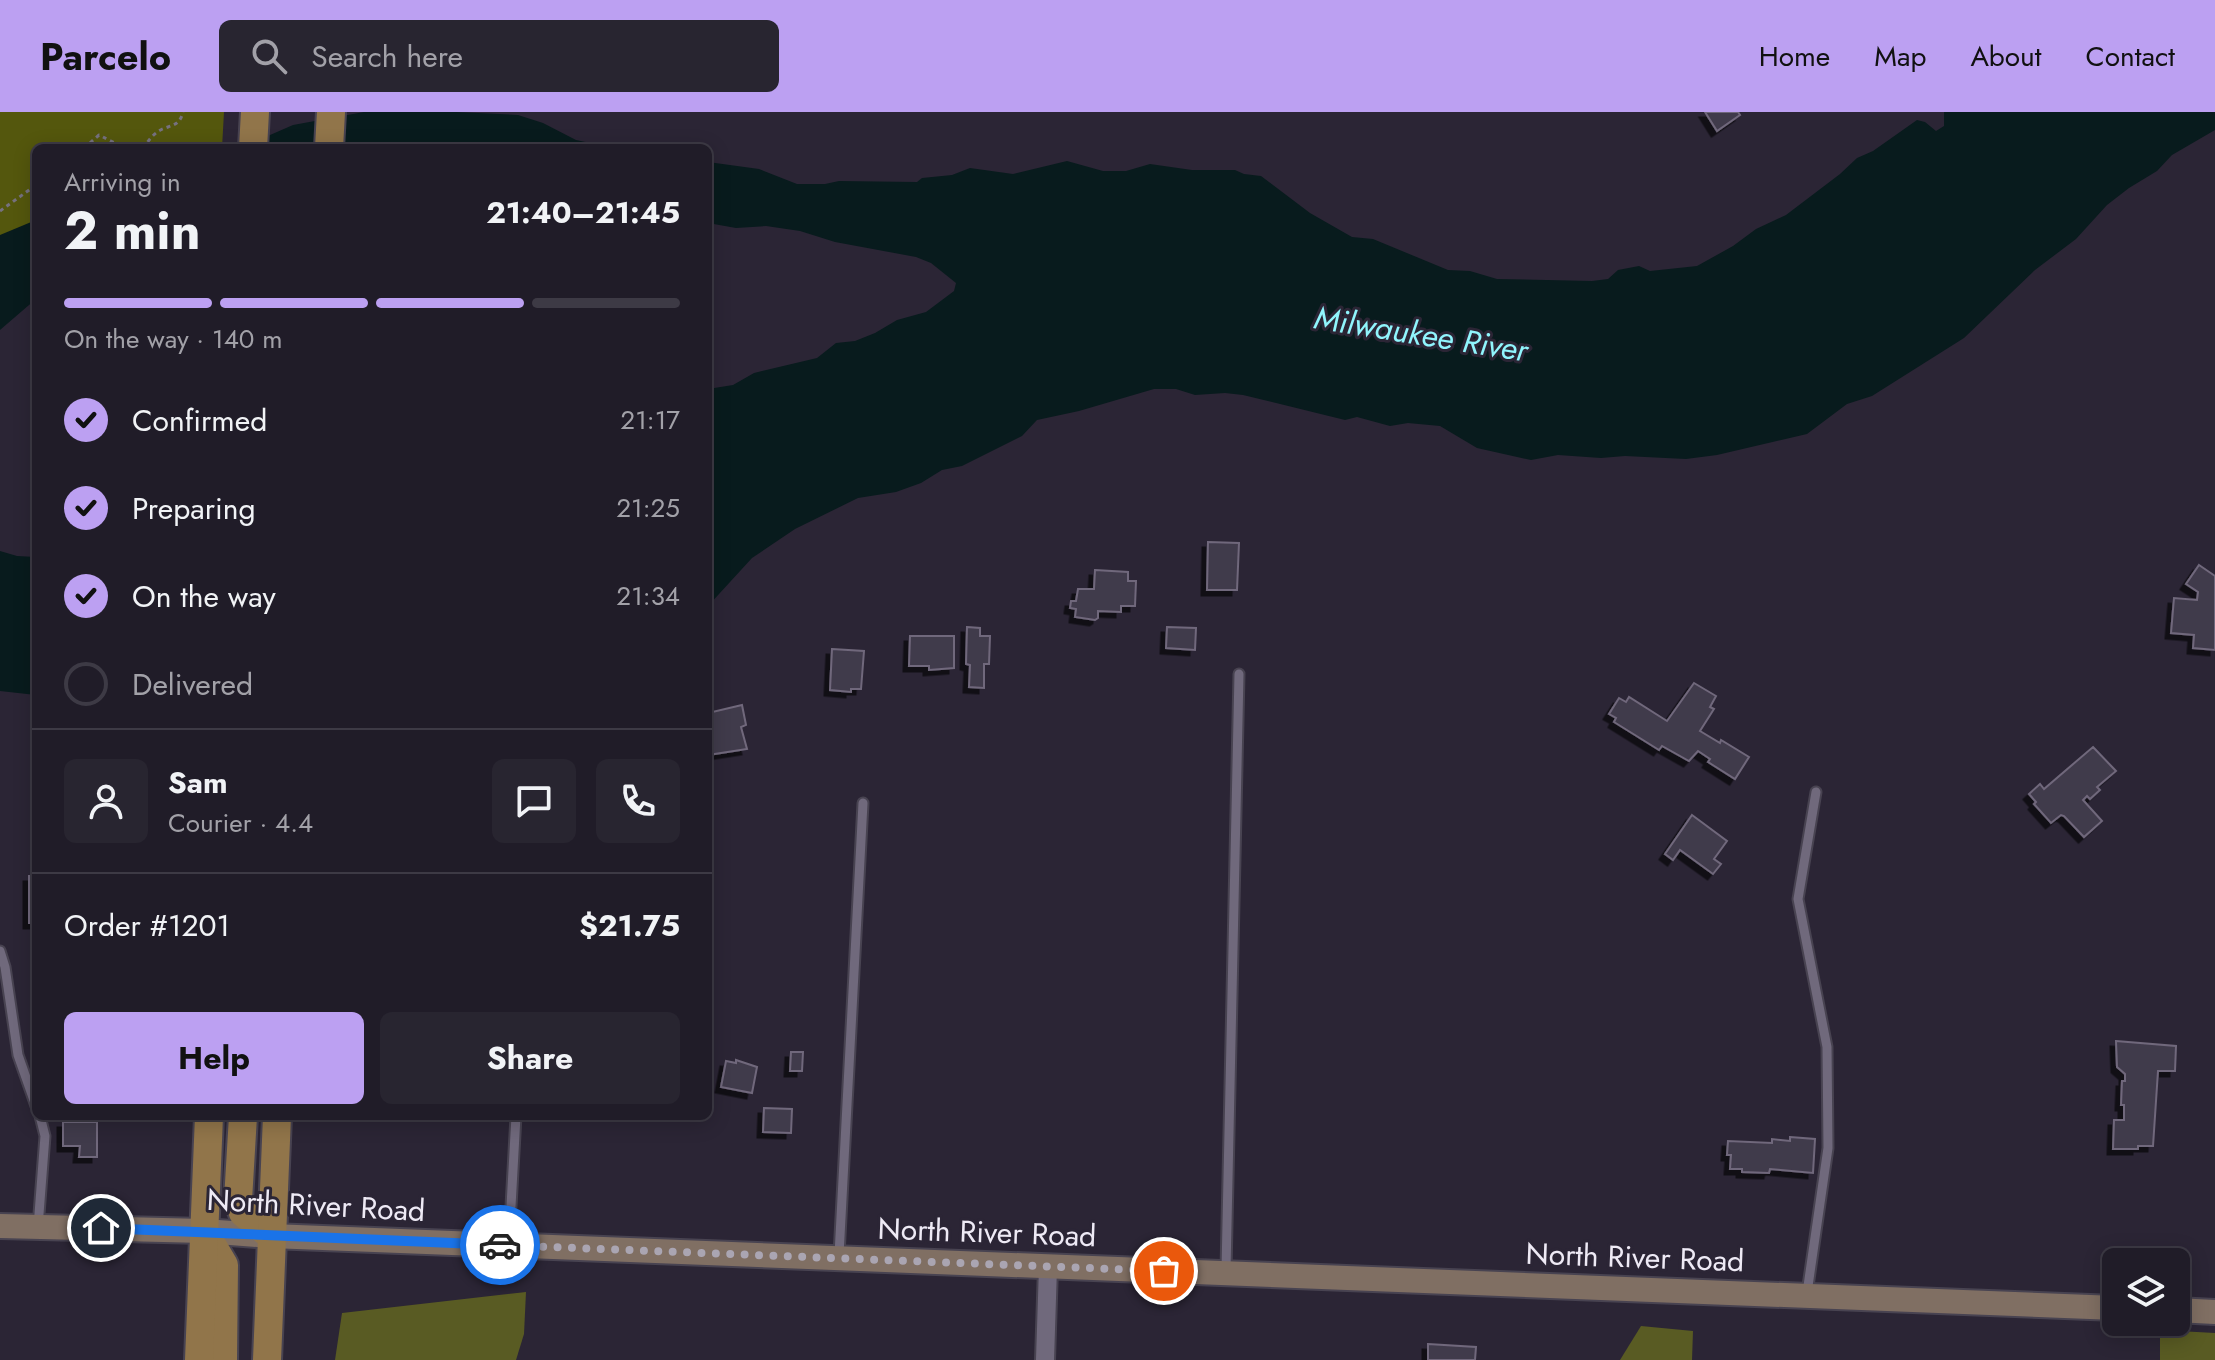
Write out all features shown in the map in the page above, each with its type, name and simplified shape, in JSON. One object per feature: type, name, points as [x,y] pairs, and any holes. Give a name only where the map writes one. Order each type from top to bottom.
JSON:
[{"type":"main road","points":[[329,144],[331,112]]},
{"type":"main road","points":[[199,1360],[209,1120]]},
{"type":"main road","points":[[243,1120],[238,1200],[243,1213],[271,1236]]},
{"type":"main road","points":[[267,1360],[277,1120]]},
{"type":"main road","points":[[204,1231],[224,1265],[223,1360]]},
{"type":"street","name":"North River Road","points":[[0,1226],[204,1231],[509,1246],[2102,1307]]},
{"type":"street","points":[[1045,1360],[1048,1267]]},
{"type":"street","points":[[2190,1311],[2215,1312]]},
{"type":"lane","points":[[1225,1274],[1239,674]]},
{"type":"lane","points":[[1807,1296],[1828,1148],[1827,1047],[1798,899],[1816,792]]},
{"type":"lane","points":[[839,1259],[863,803]]},
{"type":"lane","points":[[0,951],[18,1055],[32,1095]]},
{"type":"lane","points":[[38,1227],[45,1136],[41,1120]]},
{"type":"lane","points":[[509,1246],[516,1120]]},
{"type":"path","points":[[146,144],[158,131],[176,125],[183,112]]},
{"type":"path","points":[[87,144],[99,135],[112,144]]},
{"type":"path","points":[[0,211],[32,188]]},
{"type":"shaded area","points":[[0,112],[224,112],[222,144],[32,144],[32,273],[0,290]]},
{"type":"shaded area","points":[[526,1292],[524,1334],[516,1360],[335,1360],[342,1313]]},
{"type":"shaded area","points":[[1641,1326],[1693,1331],[1692,1360],[1620,1360]]},
{"type":"shaded area","points":[[2190,1332],[2215,1333],[2215,1360],[2160,1360],[2160,1336],[2190,1336]]},
{"type":"water","points":[[364,112],[518,115],[543,123],[576,140],[595,144],[249,144],[293,125]]},
{"type":"water","name":"Milwaukee River","points":[[1944,112],[2215,112],[2215,130],[2172,155],[2157,171],[2107,205],[2076,239],[2035,270],[1964,338],[1872,396],[1847,404],[1807,434],[1686,459],[1558,455],[1531,460],[1477,448],[1440,426],[1408,423],[1390,426],[1357,417],[1345,420],[1243,395],[1195,395],[1176,389],[1154,389],[1037,420],[1022,436],[962,466],[942,470],[921,483],[896,492],[858,498],[795,529],[752,558],[712,602],[712,388],[733,385],[754,373],[817,358],[836,343],[855,341],[897,320],[926,312],[954,291],[956,283],[931,263],[916,257],[835,242],[800,231],[712,224],[712,163],[759,169],[797,184],[917,182],[922,178],[952,175],[970,168],[1013,174],[1067,161],[1103,171],[1126,171],[1150,164],[1192,170],[1235,170],[1261,176],[1310,213],[1352,237],[1373,239],[1448,270],[1470,271],[1497,279],[1592,281],[1608,279],[1618,270],[1639,266],[1650,271],[1697,266],[1756,229],[1786,215],[1857,158],[1873,151],[1917,120],[1936,131],[1944,126]]},
{"type":"water","points":[[32,222],[32,302],[0,330],[0,235]]},
{"type":"water","points":[[0,551],[32,557],[32,695],[0,691]]},
{"type":"building","points":[[1705,112],[1738,112],[1740,115],[1717,131]]},
{"type":"building","points":[[1208,542],[1239,543],[1237,590],[1207,590]]},
{"type":"building","points":[[2199,565],[2215,576],[2215,650],[2193,648],[2194,635],[2171,633],[2174,598],[2197,600],[2198,592],[2186,584]]},
{"type":"building","points":[[1095,570],[1128,572],[1128,581],[1136,581],[1135,606],[1121,606],[1121,612],[1098,611],[1095,620],[1075,617],[1076,609],[1070,608],[1071,601],[1076,601],[1078,589],[1094,589]]},
{"type":"building","points":[[967,627],[980,628],[980,636],[990,636],[989,664],[984,664],[984,688],[969,687]]},
{"type":"building","points":[[1167,627],[1196,628],[1195,650],[1166,648]]},
{"type":"building","points":[[910,636],[954,636],[954,668],[929,670],[929,666],[909,666]]},
{"type":"building","points":[[832,649],[864,651],[861,689],[851,689],[851,692],[830,690]]},
{"type":"building","points":[[1694,683],[1716,696],[1710,707],[1714,709],[1700,731],[1749,757],[1735,779],[1708,762],[1710,759],[1698,751],[1689,761],[1662,746],[1659,750],[1614,722],[1616,718],[1609,714],[1619,698],[1626,702],[1629,697],[1667,721]]},
{"type":"building","points":[[742,705],[746,725],[741,727],[747,749],[712,754],[712,712]]},
{"type":"building","points":[[2093,747],[2116,771],[2097,787],[2100,790],[2090,799],[2087,796],[2083,800],[2102,821],[2084,837],[2064,816],[2051,823],[2029,794],[2040,784],[2044,789]]},
{"type":"building","points":[[1692,815],[1727,841],[1714,859],[1721,864],[1713,874],[1680,850],[1673,860],[1665,854]]},
{"type":"building","points":[[29,876],[32,876],[32,923],[29,923]]},
{"type":"building","points":[[2116,1041],[2176,1046],[2175,1071],[2158,1071],[2153,1146],[2113,1149],[2114,1120],[2124,1120],[2124,1105],[2121,1105],[2125,1074],[2117,1067]]},
{"type":"building","points":[[791,1052],[803,1052],[802,1071],[790,1071]]},
{"type":"building","points":[[736,1060],[757,1067],[752,1093],[721,1087],[726,1061],[736,1063]]},
{"type":"building","points":[[764,1108],[792,1109],[791,1133],[763,1132]]},
{"type":"building","points":[[63,1122],[97,1122],[97,1157],[79,1157],[80,1146],[63,1146]]},
{"type":"building","points":[[1790,1137],[1815,1139],[1813,1173],[1770,1169],[1769,1173],[1742,1172],[1742,1169],[1730,1169],[1728,1141],[1772,1143],[1772,1139],[1790,1141]]},
{"type":"building","points":[[1428,1344],[1476,1347],[1475,1360],[1428,1360]]},
{"type":"way so far","points":[[500,1245],[1164,1271]]},
{"type":"route","points":[[101,1228],[500,1245]]}]
